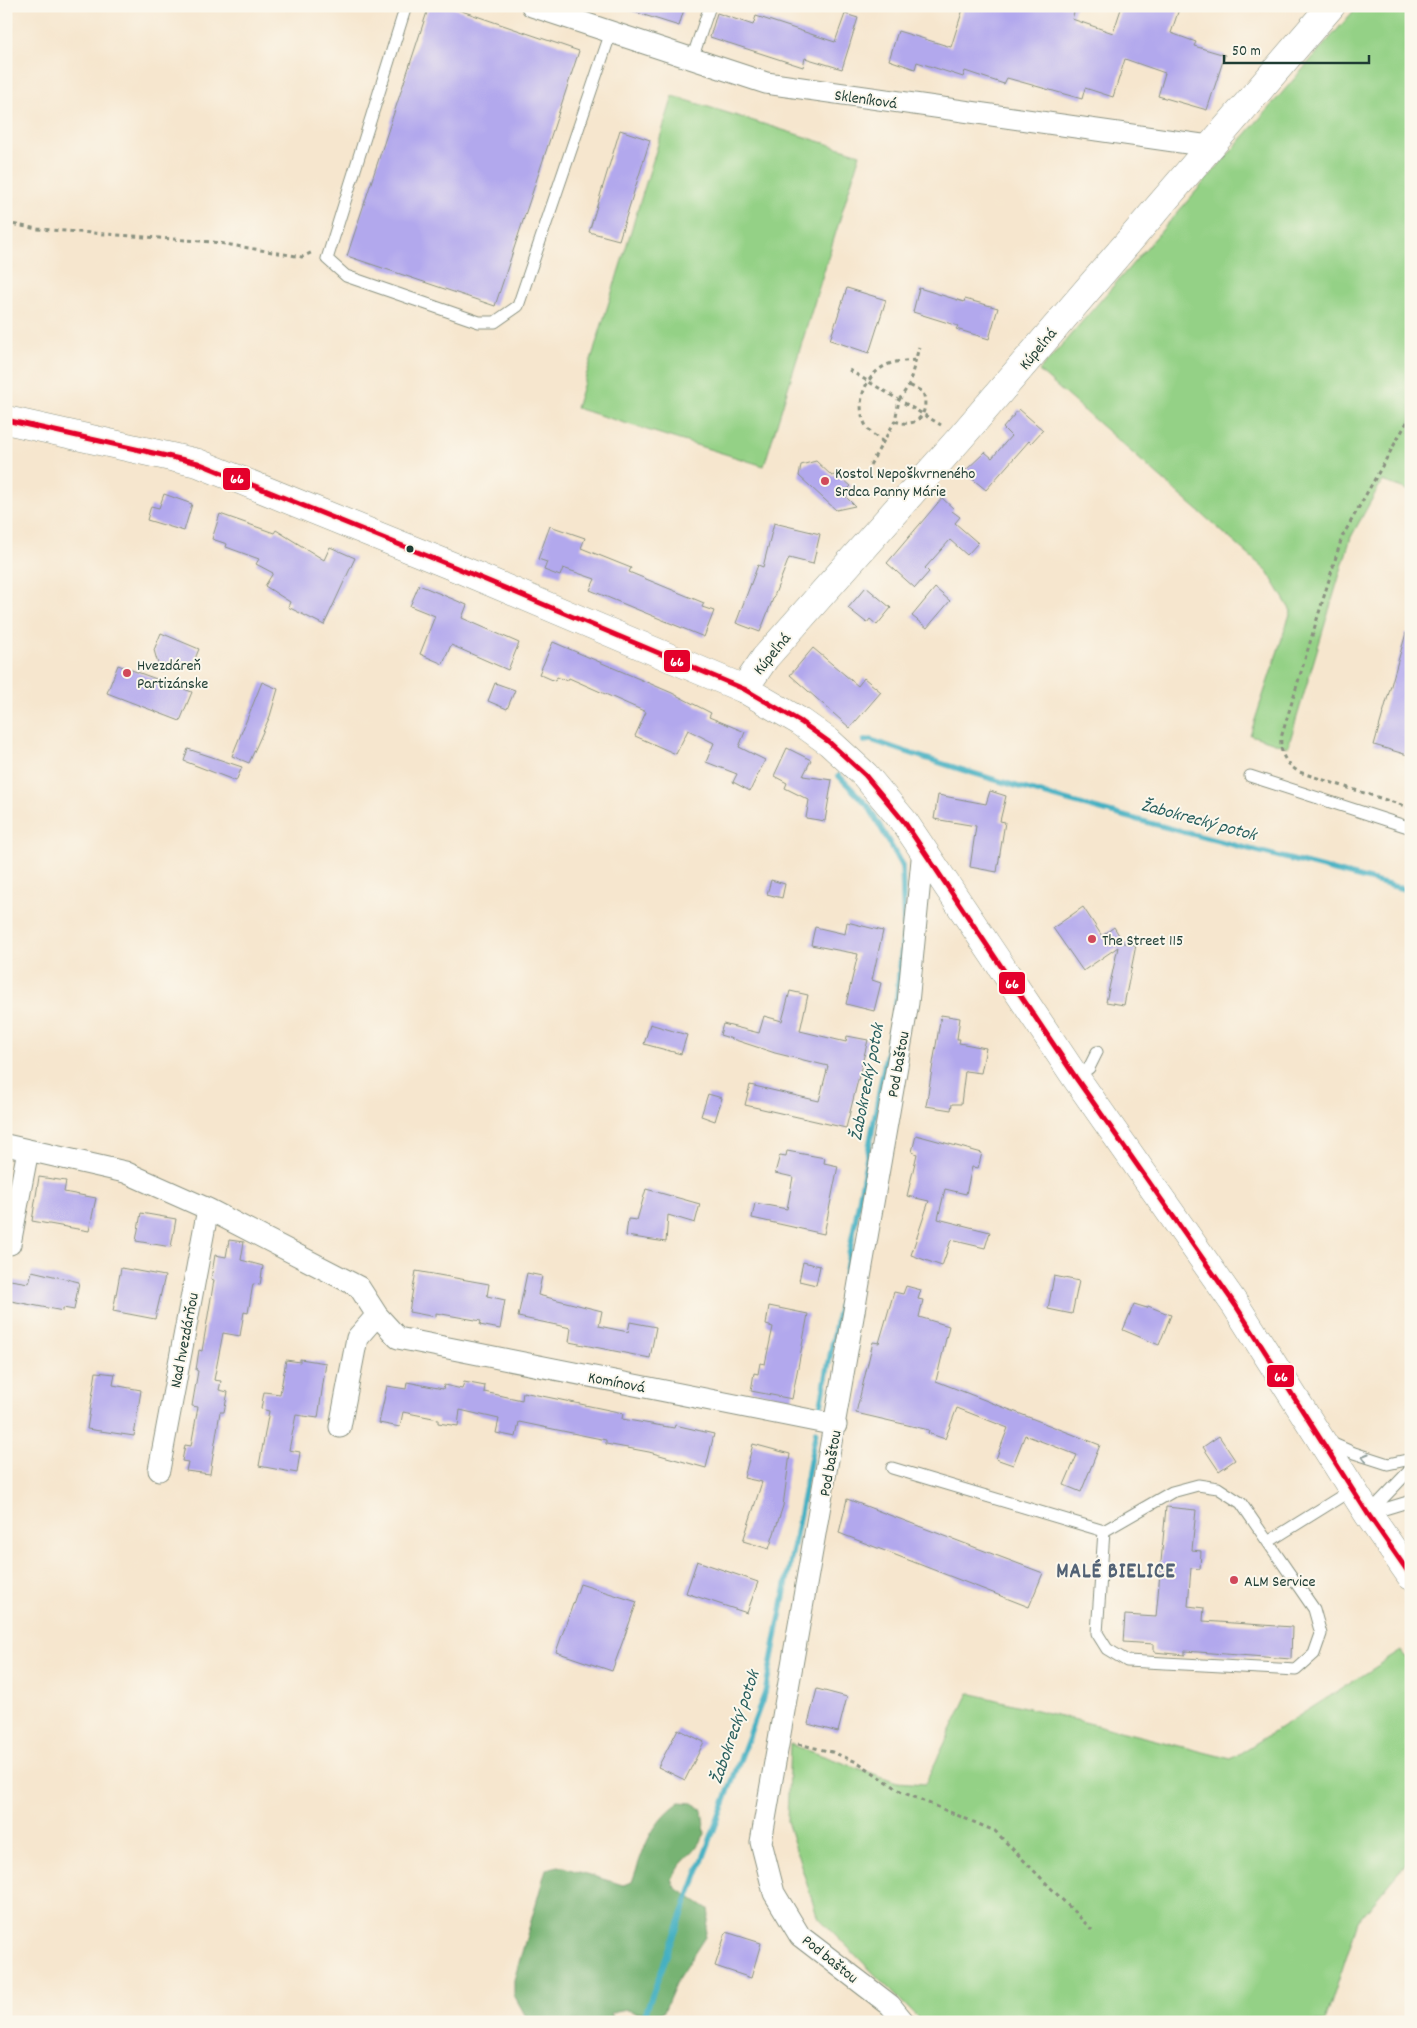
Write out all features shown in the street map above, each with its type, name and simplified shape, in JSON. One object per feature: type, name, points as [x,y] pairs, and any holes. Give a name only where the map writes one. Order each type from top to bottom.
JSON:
[{"type":"main road","name":"Kúpeľná","points":[[744,689],[765,658],[961,437],[1331,6]]},
{"type":"main road","points":[[19,422],[198,464],[462,570],[744,689],[801,722],[850,760],[884,796],[923,849],[1076,1078],[1236,1306],[1368,1514],[1411,1576]]},
{"type":"street","name":"Skleníková","points":[[532,6],[766,83],[1209,146]]},
{"type":"street","name":"Pod baštou","points":[[904,2022],[890,2005],[800,1936],[774,1893],[761,1842],[781,1739],[836,1425],[862,1259],[908,1003],[923,849]]},
{"type":"street","points":[[6,1145],[124,1172],[208,1209],[360,1287],[377,1315],[357,1338],[340,1427]]},
{"type":"street","points":[[10,1244],[28,1150]]},
{"type":"street","name":"Nad hvezdárňou","points":[[159,1470],[208,1209]]},
{"type":"street","name":"Komínová","points":[[377,1315],[398,1338],[836,1425]]},
{"type":"lane","points":[[406,6],[327,259],[346,276],[479,322],[495,322],[518,306],[610,32]]},
{"type":"lane","points":[[692,59],[710,6]]},
{"type":"lane","points":[[1250,776],[1411,828]]},
{"type":"lane","points":[[1076,1078],[1088,1068],[1097,1052]]},
{"type":"lane","points":[[1321,1438],[1354,1453],[1388,1464],[1411,1459]]},
{"type":"lane","points":[[892,1468],[1104,1530],[1172,1492],[1198,1485],[1218,1488],[1241,1503],[1314,1609],[1321,1634],[1314,1654],[1296,1670],[1127,1661],[1107,1649],[1097,1633],[1104,1530]]},
{"type":"lane","points":[[1368,1514],[1411,1469]]},
{"type":"lane","points":[[1268,1542],[1353,1490]]},
{"type":"lane","points":[[1368,1514],[1411,1501]]},
{"type":"path","points":[[6,223],[38,229],[213,242],[302,257],[332,244]]},
{"type":"path","points":[[870,465],[895,421],[899,400],[909,385],[919,347]]},
{"type":"path","points":[[883,442],[866,426],[861,410],[863,392],[877,370],[890,363],[916,360]]},
{"type":"path","points":[[849,370],[961,437]]},
{"type":"path","points":[[895,421],[908,424],[923,415],[926,402],[923,392],[909,385]]},
{"type":"path","points":[[1411,415],[1342,537],[1281,738],[1280,747],[1283,758],[1288,765],[1299,772],[1411,808]]},
{"type":"path","points":[[781,1739],[832,1752],[859,1762],[902,1792],[994,1831],[1092,1930]]},
{"type":"green space","points":[[1358,6],[1411,6],[1411,491],[1382,481],[1351,537],[1288,747],[1250,735],[1291,611],[1267,571],[1039,371]]},
{"type":"green space","points":[[673,96],[860,154],[764,466],[576,408]]},
{"type":"green space","points":[[1401,1651],[1411,1665],[1411,1857],[1358,1921],[1325,2022],[922,2022],[817,1916],[787,1821],[790,1744],[897,1782],[925,1784],[969,1693],[1231,1759]]},
{"type":"green space","points":[[680,1802],[692,1803],[702,1809],[705,1834],[695,1849],[680,1865],[672,1880],[676,1888],[708,1909],[709,1916],[705,1937],[679,1977],[663,2013],[638,2013],[627,2010],[611,2013],[615,2022],[529,2022],[514,1995],[514,1980],[546,1869],[559,1866],[623,1885],[632,1882],[644,1848],[654,1828]]},
{"type":"building","points":[[429,6],[447,6],[579,51],[495,306],[347,256]]},
{"type":"building","points":[[629,6],[685,6],[679,26],[628,10]]},
{"type":"building","points":[[964,6],[1076,6],[1072,19],[1113,33],[1122,6],[1180,6],[1171,33],[1196,42],[1194,46],[1225,55],[1207,110],[1158,96],[1165,73],[1125,59],[1113,97],[1085,88],[1082,99],[1007,78],[1004,84],[965,71],[963,77],[917,62],[915,69],[889,60],[898,31],[951,47]]},
{"type":"building","points":[[717,13],[753,25],[756,16],[835,42],[845,14],[858,18],[842,69],[805,58],[803,67],[710,37]]},
{"type":"building","points":[[620,130],[650,140],[619,240],[589,232]]},
{"type":"building","points":[[847,288],[886,300],[869,353],[830,340]]},
{"type":"building","points":[[919,288],[964,302],[965,299],[998,308],[989,339],[956,329],[958,326],[913,312]]},
{"type":"building","points":[[1019,409],[1043,430],[1031,443],[1029,441],[986,490],[964,472],[985,452],[992,458],[1011,436],[1003,428]]},
{"type":"building","name":"Kostol Nepoškvrneného Srdca Panny Márie","points":[[816,461],[832,476],[837,474],[851,486],[846,491],[849,494],[846,497],[855,506],[836,510],[799,476],[801,465]]},
{"type":"building","points":[[164,494],[192,504],[184,531],[147,520],[151,506],[159,508]]},
{"type":"building","points":[[942,498],[954,509],[952,511],[960,517],[955,523],[978,543],[967,555],[950,540],[925,568],[929,572],[915,588],[887,563]]},
{"type":"building","points":[[220,514],[274,533],[276,530],[324,560],[330,547],[355,558],[324,625],[288,607],[290,602],[265,586],[273,573],[256,564],[259,559],[226,547],[227,544],[212,539]]},
{"type":"building","points":[[774,523],[820,534],[813,564],[789,558],[760,632],[736,623],[758,565],[763,567]]},
{"type":"building","points":[[550,526],[585,538],[581,548],[631,568],[629,572],[704,603],[702,607],[714,611],[704,637],[590,590],[595,579],[563,568],[560,576],[544,570],[547,562],[538,559]]},
{"type":"building","points":[[419,585],[467,605],[462,618],[519,643],[508,670],[451,645],[443,664],[420,654],[435,616],[410,606]]},
{"type":"building","points":[[866,587],[891,608],[877,625],[870,619],[867,623],[848,608]]},
{"type":"building","points":[[935,588],[950,601],[927,628],[912,616]]},
{"type":"building","points":[[161,633],[199,649],[192,666],[160,671],[154,650]]},
{"type":"building","points":[[1406,633],[1411,633],[1411,756],[1374,745]]},
{"type":"building","points":[[553,642],[672,693],[711,713],[709,717],[745,732],[739,747],[765,760],[750,791],[733,782],[737,774],[706,762],[714,743],[688,730],[676,754],[635,736],[646,712],[569,678],[567,681],[557,677],[555,681],[539,674]]},
{"type":"building","points":[[813,648],[858,686],[864,678],[881,692],[850,728],[790,675]]},
{"type":"building","name":"Hvezdáreň Partizánske","points":[[118,665],[192,692],[180,721],[107,693]]},
{"type":"building","points":[[262,682],[278,689],[270,716],[249,763],[232,756]]},
{"type":"building","points":[[495,683],[515,690],[507,709],[488,701]]},
{"type":"building","points":[[787,748],[811,760],[803,776],[832,780],[825,821],[806,818],[809,800],[785,788],[787,783],[774,776]]},
{"type":"building","points":[[188,749],[242,767],[236,781],[184,761]]},
{"type":"building","points":[[990,791],[1006,796],[1000,821],[1005,822],[997,872],[970,867],[976,826],[934,819],[938,795],[986,804]]},
{"type":"building","points":[[771,880],[785,884],[782,898],[767,894]]},
{"type":"building","name":"The Street 115","points":[[1083,907],[1102,936],[1114,927],[1124,943],[1136,945],[1124,1005],[1106,1002],[1118,947],[1083,971],[1053,928]]},
{"type":"building","points":[[847,922],[883,931],[872,980],[881,983],[874,1011],[846,1004],[858,954],[811,945],[815,927],[845,934]]},
{"type":"building","points":[[790,991],[808,995],[800,1031],[846,1042],[847,1036],[868,1040],[846,1128],[745,1105],[750,1085],[819,1101],[828,1066],[775,1053],[720,1035],[723,1024],[759,1033],[764,1016],[782,1021]]},
{"type":"building","points":[[941,1015],[960,1018],[957,1039],[960,1039],[959,1043],[986,1048],[981,1073],[965,1071],[961,1104],[952,1104],[951,1110],[926,1106]]},
{"type":"building","points":[[650,1024],[687,1035],[681,1054],[644,1044]]},
{"type":"building","points":[[708,1094],[722,1098],[715,1121],[701,1116]]},
{"type":"building","points":[[916,1135],[982,1153],[978,1168],[972,1167],[966,1194],[945,1189],[938,1219],[990,1232],[985,1248],[951,1240],[942,1266],[911,1255],[929,1201],[907,1196],[917,1154],[912,1152]]},
{"type":"building","points":[[787,1151],[825,1158],[824,1163],[838,1166],[824,1234],[752,1218],[755,1203],[787,1209],[793,1177],[775,1173],[780,1155],[786,1156]]},
{"type":"building","points":[[39,1177],[66,1181],[64,1192],[96,1198],[89,1231],[32,1221]]},
{"type":"building","points":[[646,1189],[700,1204],[695,1223],[668,1215],[666,1242],[626,1236],[628,1219],[637,1220]]},
{"type":"building","points":[[141,1213],[176,1219],[171,1247],[136,1241]]},
{"type":"building","points":[[229,1240],[244,1242],[241,1260],[263,1266],[260,1285],[253,1284],[248,1313],[244,1312],[240,1336],[223,1333],[214,1380],[221,1381],[219,1390],[228,1392],[224,1412],[220,1412],[210,1474],[186,1471],[188,1462],[182,1461],[185,1445],[191,1446],[198,1407],[192,1406],[198,1371],[196,1370],[199,1350],[202,1351],[214,1280],[211,1279],[215,1255],[226,1257]]},
{"type":"building","points":[[803,1262],[820,1266],[816,1285],[799,1281]]},
{"type":"building","points":[[121,1268],[165,1276],[155,1319],[113,1311]]},
{"type":"building","points":[[32,1271],[79,1282],[74,1310],[63,1308],[63,1311],[6,1300],[10,1280],[29,1283]]},
{"type":"building","points":[[416,1271],[489,1284],[487,1296],[505,1300],[500,1329],[480,1325],[481,1321],[436,1313],[436,1317],[409,1312]]},
{"type":"building","points":[[527,1273],[542,1276],[538,1295],[602,1311],[599,1326],[628,1332],[630,1322],[656,1327],[650,1358],[569,1342],[571,1328],[518,1317]]},
{"type":"building","points":[[1054,1276],[1079,1281],[1072,1314],[1048,1309]]},
{"type":"building","points":[[906,1286],[921,1290],[918,1299],[923,1300],[919,1317],[949,1326],[936,1381],[1100,1445],[1081,1492],[1064,1485],[1077,1455],[1025,1435],[1013,1465],[996,1459],[1008,1428],[957,1408],[945,1439],[928,1433],[929,1430],[856,1413],[873,1342],[879,1343],[894,1292],[903,1294]]},
{"type":"building","points":[[1134,1304],[1147,1308],[1148,1306],[1171,1315],[1159,1345],[1123,1330]]},
{"type":"building","points":[[769,1306],[808,1314],[792,1399],[751,1391],[754,1373],[758,1374],[760,1363],[765,1364],[773,1327],[766,1325]]},
{"type":"building","points":[[300,1359],[326,1363],[318,1418],[296,1415],[289,1450],[300,1452],[297,1473],[259,1466],[269,1411],[261,1409],[264,1392],[280,1394],[286,1360],[300,1362]]},
{"type":"building","points":[[96,1372],[115,1374],[113,1385],[141,1390],[134,1436],[87,1429]]},
{"type":"building","points":[[407,1382],[443,1389],[444,1385],[462,1389],[464,1382],[485,1386],[484,1392],[522,1400],[523,1392],[623,1413],[622,1419],[674,1428],[675,1425],[714,1434],[706,1468],[649,1452],[606,1444],[606,1440],[519,1422],[516,1437],[496,1433],[499,1419],[460,1410],[458,1426],[438,1423],[438,1419],[403,1412],[400,1427],[379,1423],[387,1386],[406,1389]]},
{"type":"building","points":[[1219,1436],[1235,1460],[1219,1471],[1203,1447]]},
{"type":"building","points":[[753,1444],[790,1454],[783,1506],[769,1549],[743,1541],[762,1482],[744,1478]]},
{"type":"building","points":[[847,1499],[1043,1573],[1029,1607],[839,1533]]},
{"type":"building","points":[[1166,1507],[1196,1510],[1192,1550],[1201,1551],[1200,1569],[1191,1568],[1188,1606],[1204,1608],[1203,1621],[1292,1627],[1291,1659],[1185,1651],[1185,1655],[1154,1652],[1154,1644],[1123,1642],[1125,1615],[1156,1617]]},
{"type":"building","points":[[697,1561],[758,1582],[747,1613],[686,1593]]},
{"type":"building","points":[[580,1584],[637,1602],[612,1671],[556,1652]]},
{"type":"building","points":[[817,1689],[847,1697],[838,1732],[808,1724]]},
{"type":"building","points":[[678,1729],[704,1742],[685,1780],[658,1767]]},
{"type":"building","points":[[726,1932],[761,1943],[751,1978],[715,1966]]},
{"type":"waterway","name":"Žabokrecký potok","points":[[864,741],[871,740],[1004,783],[1072,802],[1411,891]]},
{"type":"waterway","name":"Žabokrecký potok","points":[[820,1410],[897,997],[904,929],[902,865],[869,807],[839,776]]},
{"type":"waterway","name":"Žabokrecký potok","points":[[642,2022],[765,1693],[816,1431]]},
{"type":"transit line","name":"66","points":[[6,420],[198,463],[462,570],[744,689],[801,722],[829,742],[865,775],[905,823],[1076,1078],[1236,1306],[1368,1514],[1411,1576]]},
{"type":"place","name":"Kostol Nepoškvrneného Srdca Panny Márie","points":[[825,481]]},
{"type":"place","name":"Hvezdáreň Partizánske","points":[[127,673]]},
{"type":"place","name":"The Street 115","points":[[1092,939]]},
{"type":"place","name":"ALM Service","points":[[1234,1580]]},
{"type":"district","name":"MALÉ BIELICE","points":[[1116,1570]]}]
